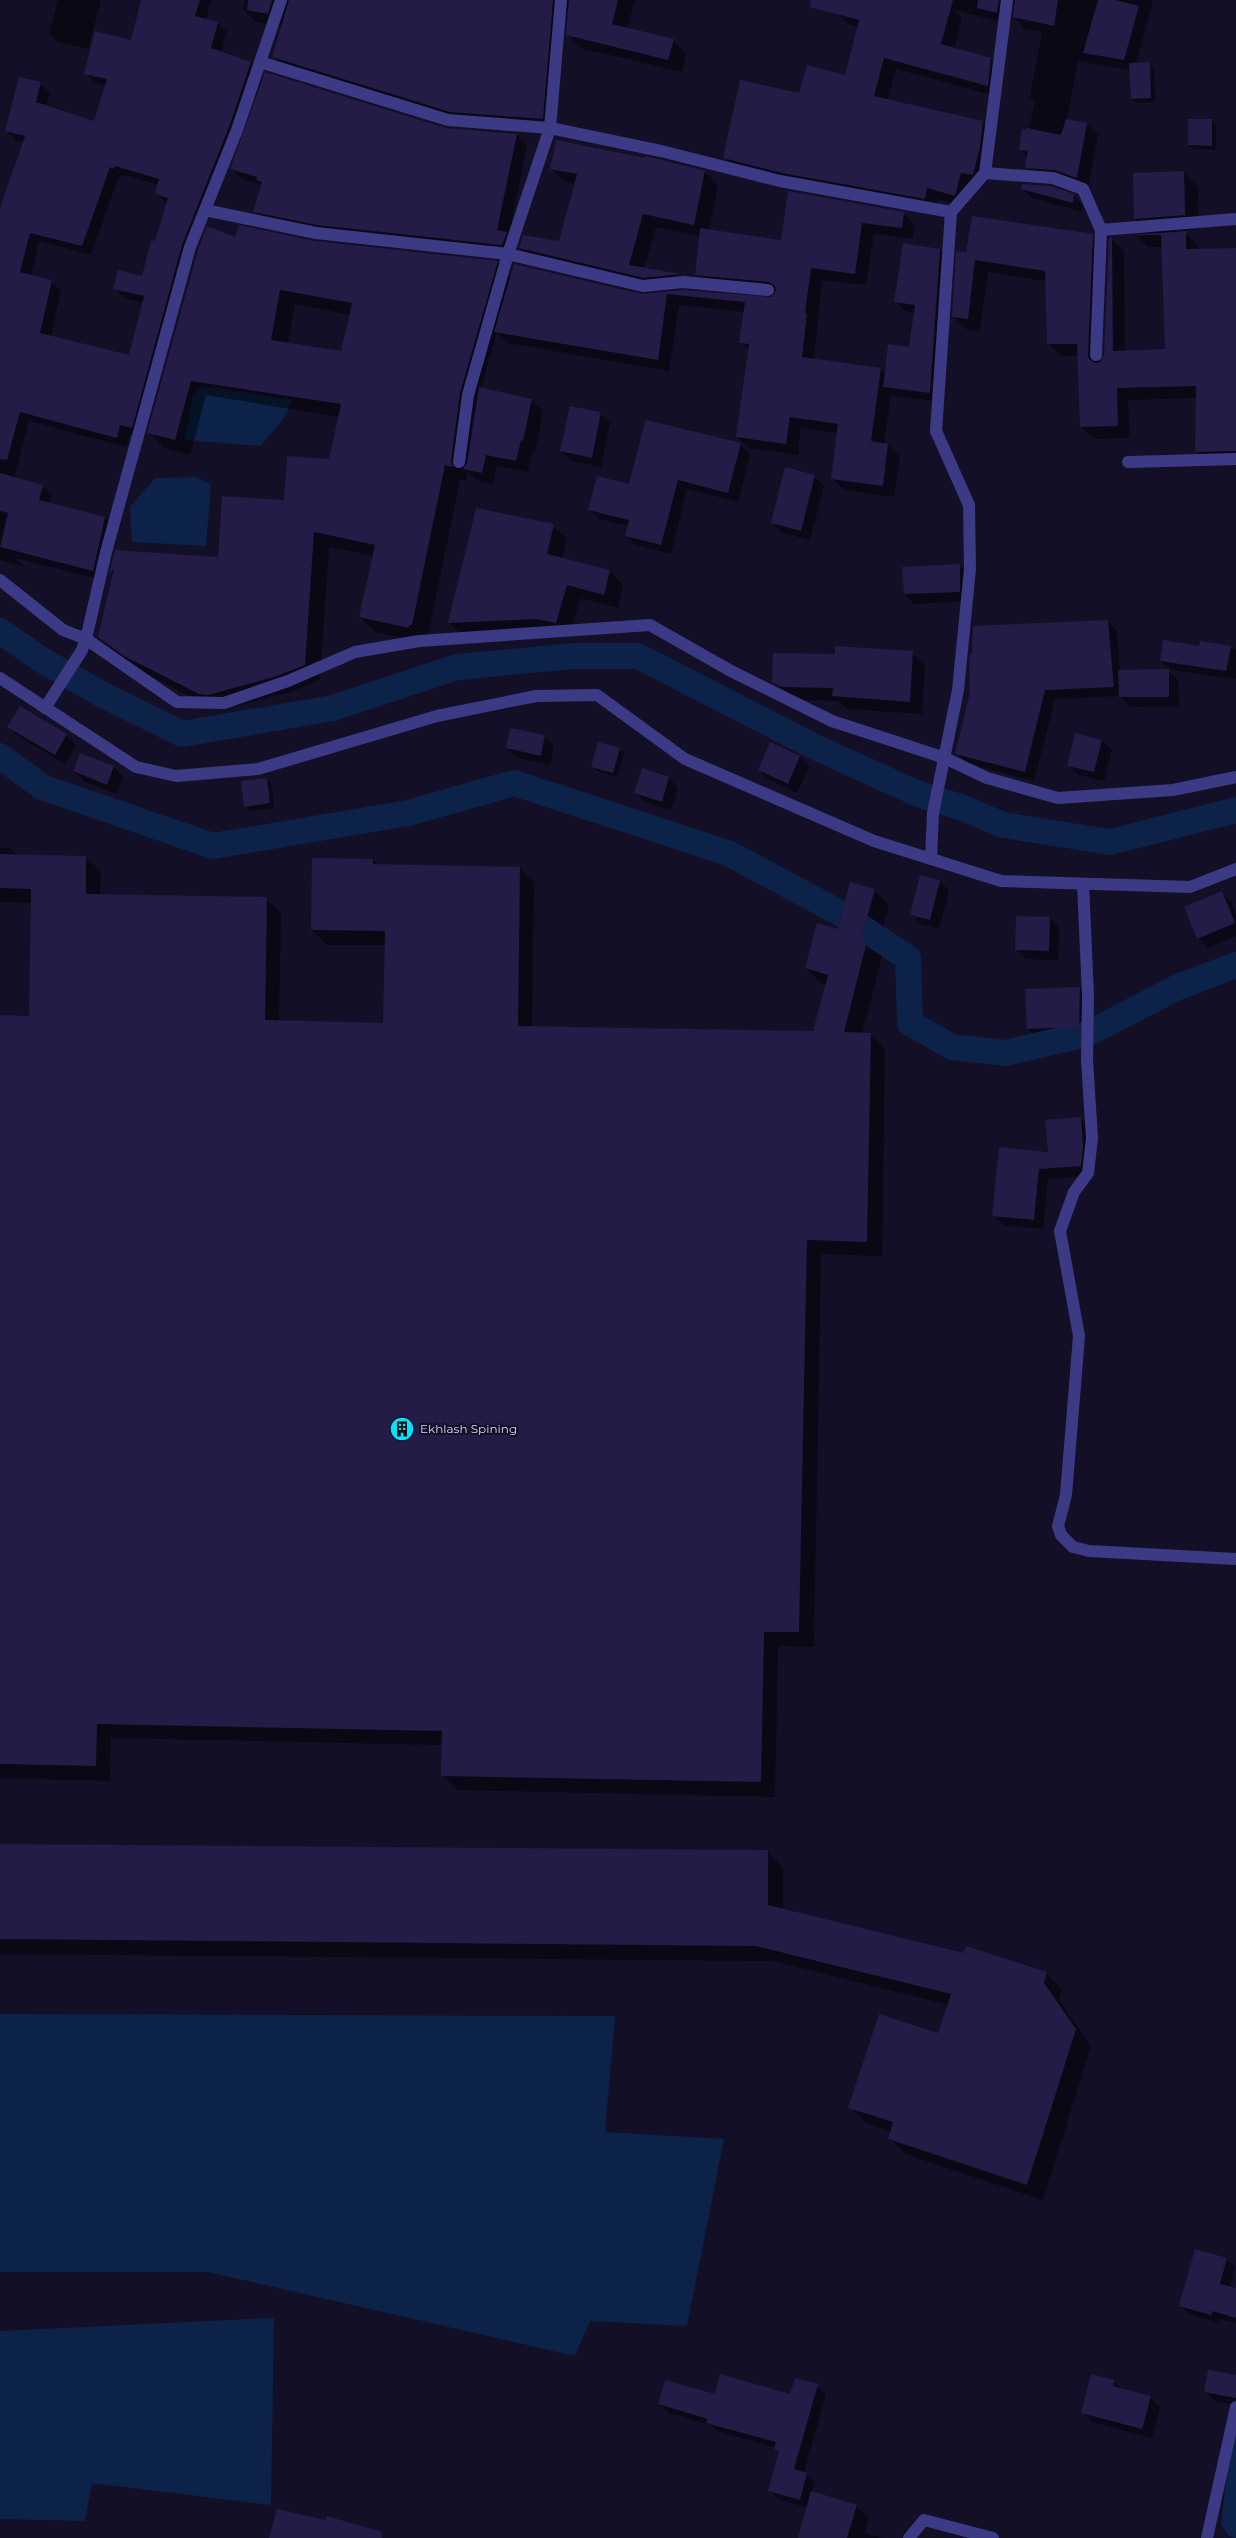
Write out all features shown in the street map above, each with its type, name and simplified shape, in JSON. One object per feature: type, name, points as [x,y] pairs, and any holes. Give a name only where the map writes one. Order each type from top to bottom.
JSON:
[{"type":"street","points":[[45,708],[84,645],[106,552],[190,247],[237,130],[281,0]]},
{"type":"street","points":[[459,462],[468,395],[508,254],[550,128],[561,0]]},
{"type":"street","points":[[931,858],[933,813],[958,690],[970,569],[969,505],[936,431],[951,212],[985,173],[1006,0]]},
{"type":"street","points":[[260,62],[448,120],[550,128],[661,152],[780,181],[951,212]]},
{"type":"street","points":[[985,173],[1053,178],[1083,189],[1101,230],[1096,355]]},
{"type":"street","points":[[205,210],[316,233],[508,254],[643,286],[683,282],[768,290]]},
{"type":"street","points":[[1101,230],[1236,219]]},
{"type":"street","points":[[1128,462],[1236,459]]},
{"type":"street","points":[[0,580],[84,645],[177,702],[224,703],[288,681],[354,652],[418,641],[650,625],[731,671],[832,721],[987,778],[1058,798],[1173,790],[1236,777]]},
{"type":"street","points":[[0,678],[136,767],[176,776],[258,769],[437,716],[536,696],[597,695],[685,759],[874,841],[1001,881],[1190,887],[1236,869]]},
{"type":"street","points":[[1083,884],[1088,995],[1087,1060],[1092,1138],[1088,1173],[1074,1192],[1060,1231],[1079,1336],[1066,1495],[1058,1526],[1061,1534],[1074,1547],[1089,1551],[1236,1559]]},
{"type":"street","points":[[1207,2538],[1236,2408]]},
{"type":"street","points":[[909,2538],[924,2520],[993,2538]]},
{"type":"water","points":[[213,387],[293,400],[282,421],[260,446],[185,440],[192,399],[199,389]]},
{"type":"water","points":[[196,477],[211,485],[206,546],[132,542],[130,507],[155,478]]},
{"type":"water","points":[[0,2014],[615,2016],[605,2132],[724,2139],[687,2326],[590,2321],[575,2356],[208,2272],[0,2272]]},
{"type":"water","points":[[274,2318],[271,2505],[92,2483],[85,2521],[0,2519],[0,2331]]},
{"type":"water","points":[[1236,2422],[1236,2538],[1229,2536],[1221,2525],[1233,2423]]},
{"type":"building","points":[[141,0],[200,0],[195,16],[218,22],[211,48],[251,62],[229,127],[182,245],[132,428],[120,425],[117,438],[20,412],[7,460],[0,459],[0,208],[25,136],[5,131],[19,77],[41,82],[36,102],[94,121],[107,79],[84,74],[95,31],[131,40]],"holes":[[[115,166],[159,179],[155,194],[168,198],[155,241],[151,240],[142,276],[118,270],[113,289],[144,296],[129,355],[40,333],[52,280],[20,272],[30,233],[82,246],[110,167],[114,169]]]},
{"type":"building","points":[[248,0],[272,0],[268,14],[247,10]]},
{"type":"building","points":[[289,0],[553,0],[543,119],[450,112],[272,57]]},
{"type":"building","points":[[569,0],[618,0],[612,24],[674,39],[668,60],[566,35]]},
{"type":"building","points":[[811,0],[953,0],[941,44],[991,58],[988,86],[884,58],[874,96],[983,121],[980,147],[973,175],[961,173],[955,196],[927,188],[925,199],[782,173],[723,158],[740,80],[799,93],[807,65],[845,75],[859,20],[810,7]]},
{"type":"building","points":[[978,0],[999,0],[997,13],[977,8]]},
{"type":"building","points":[[1015,0],[1058,0],[1054,26],[1013,17]]},
{"type":"building","points":[[1098,0],[1115,0],[1139,6],[1124,60],[1083,53]]},
{"type":"building","points":[[1150,62],[1151,98],[1131,99],[1129,63]]},
{"type":"building","points":[[265,72],[446,128],[517,134],[497,230],[507,232],[502,245],[317,225],[253,212],[262,182],[256,180],[257,177],[230,169]]},
{"type":"building","points":[[1066,119],[1087,123],[1077,178],[1054,170],[1025,168],[1028,151],[1019,150],[1022,129],[1027,130],[1027,128],[1061,135]]},
{"type":"building","points":[[1188,119],[1212,119],[1212,146],[1188,145]]},
{"type":"building","points":[[556,140],[645,158],[645,156],[705,171],[694,225],[643,214],[629,265],[681,274],[644,278],[519,248],[523,235],[559,241],[577,174],[550,169]]},
{"type":"building","points":[[1184,171],[1185,215],[1134,219],[1133,173]]},
{"type":"building","points":[[1022,184],[1051,186],[1074,194],[1073,203],[1021,189]]},
{"type":"building","points":[[788,191],[904,212],[902,228],[862,223],[855,274],[811,268],[805,313],[807,313],[802,357],[881,368],[871,441],[888,444],[883,486],[831,479],[838,424],[790,417],[786,444],[736,437],[749,344],[739,343],[745,302],[667,294],[658,360],[494,332],[514,264],[641,294],[683,290],[772,297],[776,290],[775,286],[769,282],[695,275],[700,228],[781,240]]},
{"type":"building","points":[[972,216],[1093,234],[1088,355],[1089,359],[1095,363],[1100,362],[1104,355],[1109,238],[1112,237],[1113,351],[1165,349],[1161,235],[1135,235],[1186,231],[1186,249],[1236,248],[1236,451],[1195,452],[1196,386],[1117,388],[1118,426],[1080,427],[1077,344],[1047,344],[1045,271],[975,260],[968,319],[952,317],[956,251],[966,252]]},
{"type":"building","points":[[239,225],[315,241],[498,261],[460,393],[451,461],[453,467],[445,465],[412,625],[409,625],[409,628],[359,617],[375,545],[314,532],[305,665],[274,677],[208,695],[199,694],[124,656],[98,637],[114,569],[109,575],[115,550],[218,557],[222,496],[284,500],[287,456],[329,459],[341,404],[191,381],[175,440],[147,433],[198,250],[207,226],[235,237]],"holes":[[[280,290],[352,303],[341,351],[271,340]]]},
{"type":"building","points":[[903,243],[940,249],[930,393],[883,387],[888,344],[909,347],[915,305],[894,302]]},
{"type":"building","points":[[479,387],[532,399],[523,441],[521,440],[516,461],[486,455],[482,473],[463,469],[467,463]]},
{"type":"building","points":[[570,406],[601,412],[592,458],[560,451]]},
{"type":"building","points":[[645,421],[741,443],[728,493],[678,480],[661,545],[625,536],[629,520],[588,510],[597,476],[629,484]]},
{"type":"building","points":[[785,467],[815,475],[801,531],[771,523]]},
{"type":"building","points":[[0,473],[43,485],[39,500],[105,517],[93,571],[0,547],[8,513],[0,511]]},
{"type":"building","points":[[476,508],[554,524],[547,554],[610,570],[604,595],[567,585],[556,623],[536,619],[448,623]]},
{"type":"building","points":[[960,564],[960,592],[904,594],[902,567]]},
{"type":"building","points":[[1108,620],[1114,687],[1045,690],[1025,772],[955,754],[970,692],[969,662],[970,654],[972,654],[973,626]]},
{"type":"building","points":[[1163,640],[1199,646],[1200,641],[1231,646],[1226,671],[1160,661]]},
{"type":"building","points":[[835,646],[913,651],[910,702],[832,696],[833,688],[782,687],[772,682],[773,653],[835,654]]},
{"type":"building","points":[[1169,669],[1169,697],[1119,697],[1118,670]]},
{"type":"building","points":[[20,706],[67,734],[55,755],[7,727]]},
{"type":"building","points":[[510,728],[545,735],[541,756],[506,748]]},
{"type":"building","points":[[1075,733],[1102,740],[1094,772],[1067,766]]},
{"type":"building","points":[[598,742],[620,748],[613,773],[591,767]]},
{"type":"building","points":[[770,742],[800,756],[788,784],[758,770]]},
{"type":"building","points":[[80,753],[114,766],[107,785],[73,771]]},
{"type":"building","points":[[642,768],[669,777],[662,802],[634,793]]},
{"type":"building","points":[[267,778],[270,803],[244,807],[241,781]]},
{"type":"building","name":"Ekhlash Spining","points":[[0,854],[86,856],[86,894],[267,897],[265,1020],[383,1023],[385,931],[311,930],[312,858],[373,859],[373,864],[520,867],[518,1026],[813,1031],[828,975],[805,968],[817,923],[838,929],[850,882],[875,889],[861,939],[867,941],[844,1032],[871,1033],[867,1242],[807,1240],[799,1632],[764,1632],[761,1782],[441,1776],[442,1731],[97,1724],[96,1766],[0,1764],[0,1015],[29,1016],[31,889],[0,888]]},
{"type":"building","points":[[920,875],[940,880],[930,920],[910,915]]},
{"type":"building","points":[[1222,891],[1235,923],[1197,939],[1184,907]]},
{"type":"building","points":[[1016,916],[1050,917],[1049,951],[1015,950]]},
{"type":"building","points":[[1080,987],[1079,1027],[1027,1029],[1025,989]]},
{"type":"building","points":[[1081,1117],[1083,1146],[1081,1166],[1039,1169],[1034,1220],[992,1216],[999,1147],[1048,1152],[1045,1120]]},
{"type":"building","points":[[0,1844],[768,1850],[768,1905],[964,1953],[966,1946],[1047,1972],[1044,1983],[1076,2029],[1027,2185],[888,2139],[893,2122],[848,2108],[879,2014],[938,2033],[951,1994],[756,1946],[0,1939]]},
{"type":"building","points":[[1195,2249],[1227,2258],[1220,2284],[1236,2288],[1236,2318],[1212,2311],[1211,2315],[1179,2306]]},
{"type":"building","points":[[1208,2370],[1236,2375],[1236,2398],[1204,2392]]},
{"type":"building","points":[[720,2374],[790,2394],[795,2378],[818,2384],[794,2469],[807,2473],[800,2500],[768,2491],[779,2451],[774,2449],[776,2442],[706,2423],[708,2419],[658,2404],[665,2380],[715,2394]]},
{"type":"building","points":[[1091,2374],[1115,2380],[1113,2386],[1151,2396],[1142,2429],[1081,2413]]},
{"type":"building","points":[[811,2491],[857,2505],[847,2538],[798,2538]]},
{"type":"building","points":[[277,2509],[326,2520],[327,2516],[382,2532],[382,2538],[269,2538]]},
{"type":"waterway","points":[[0,631],[42,660],[101,694],[182,734],[333,708],[457,667],[574,656],[638,656],[813,746],[916,793],[963,808],[1003,825],[1110,842],[1236,810]]},
{"type":"waterway","points":[[0,756],[42,787],[213,846],[408,813],[514,783],[728,853],[840,913],[908,958],[910,1023],[952,1047],[1005,1053],[1087,1034],[1178,987],[1236,965]]},
{"type":"place","name":"Ekhlash Spining","points":[[402,1429]]}]
